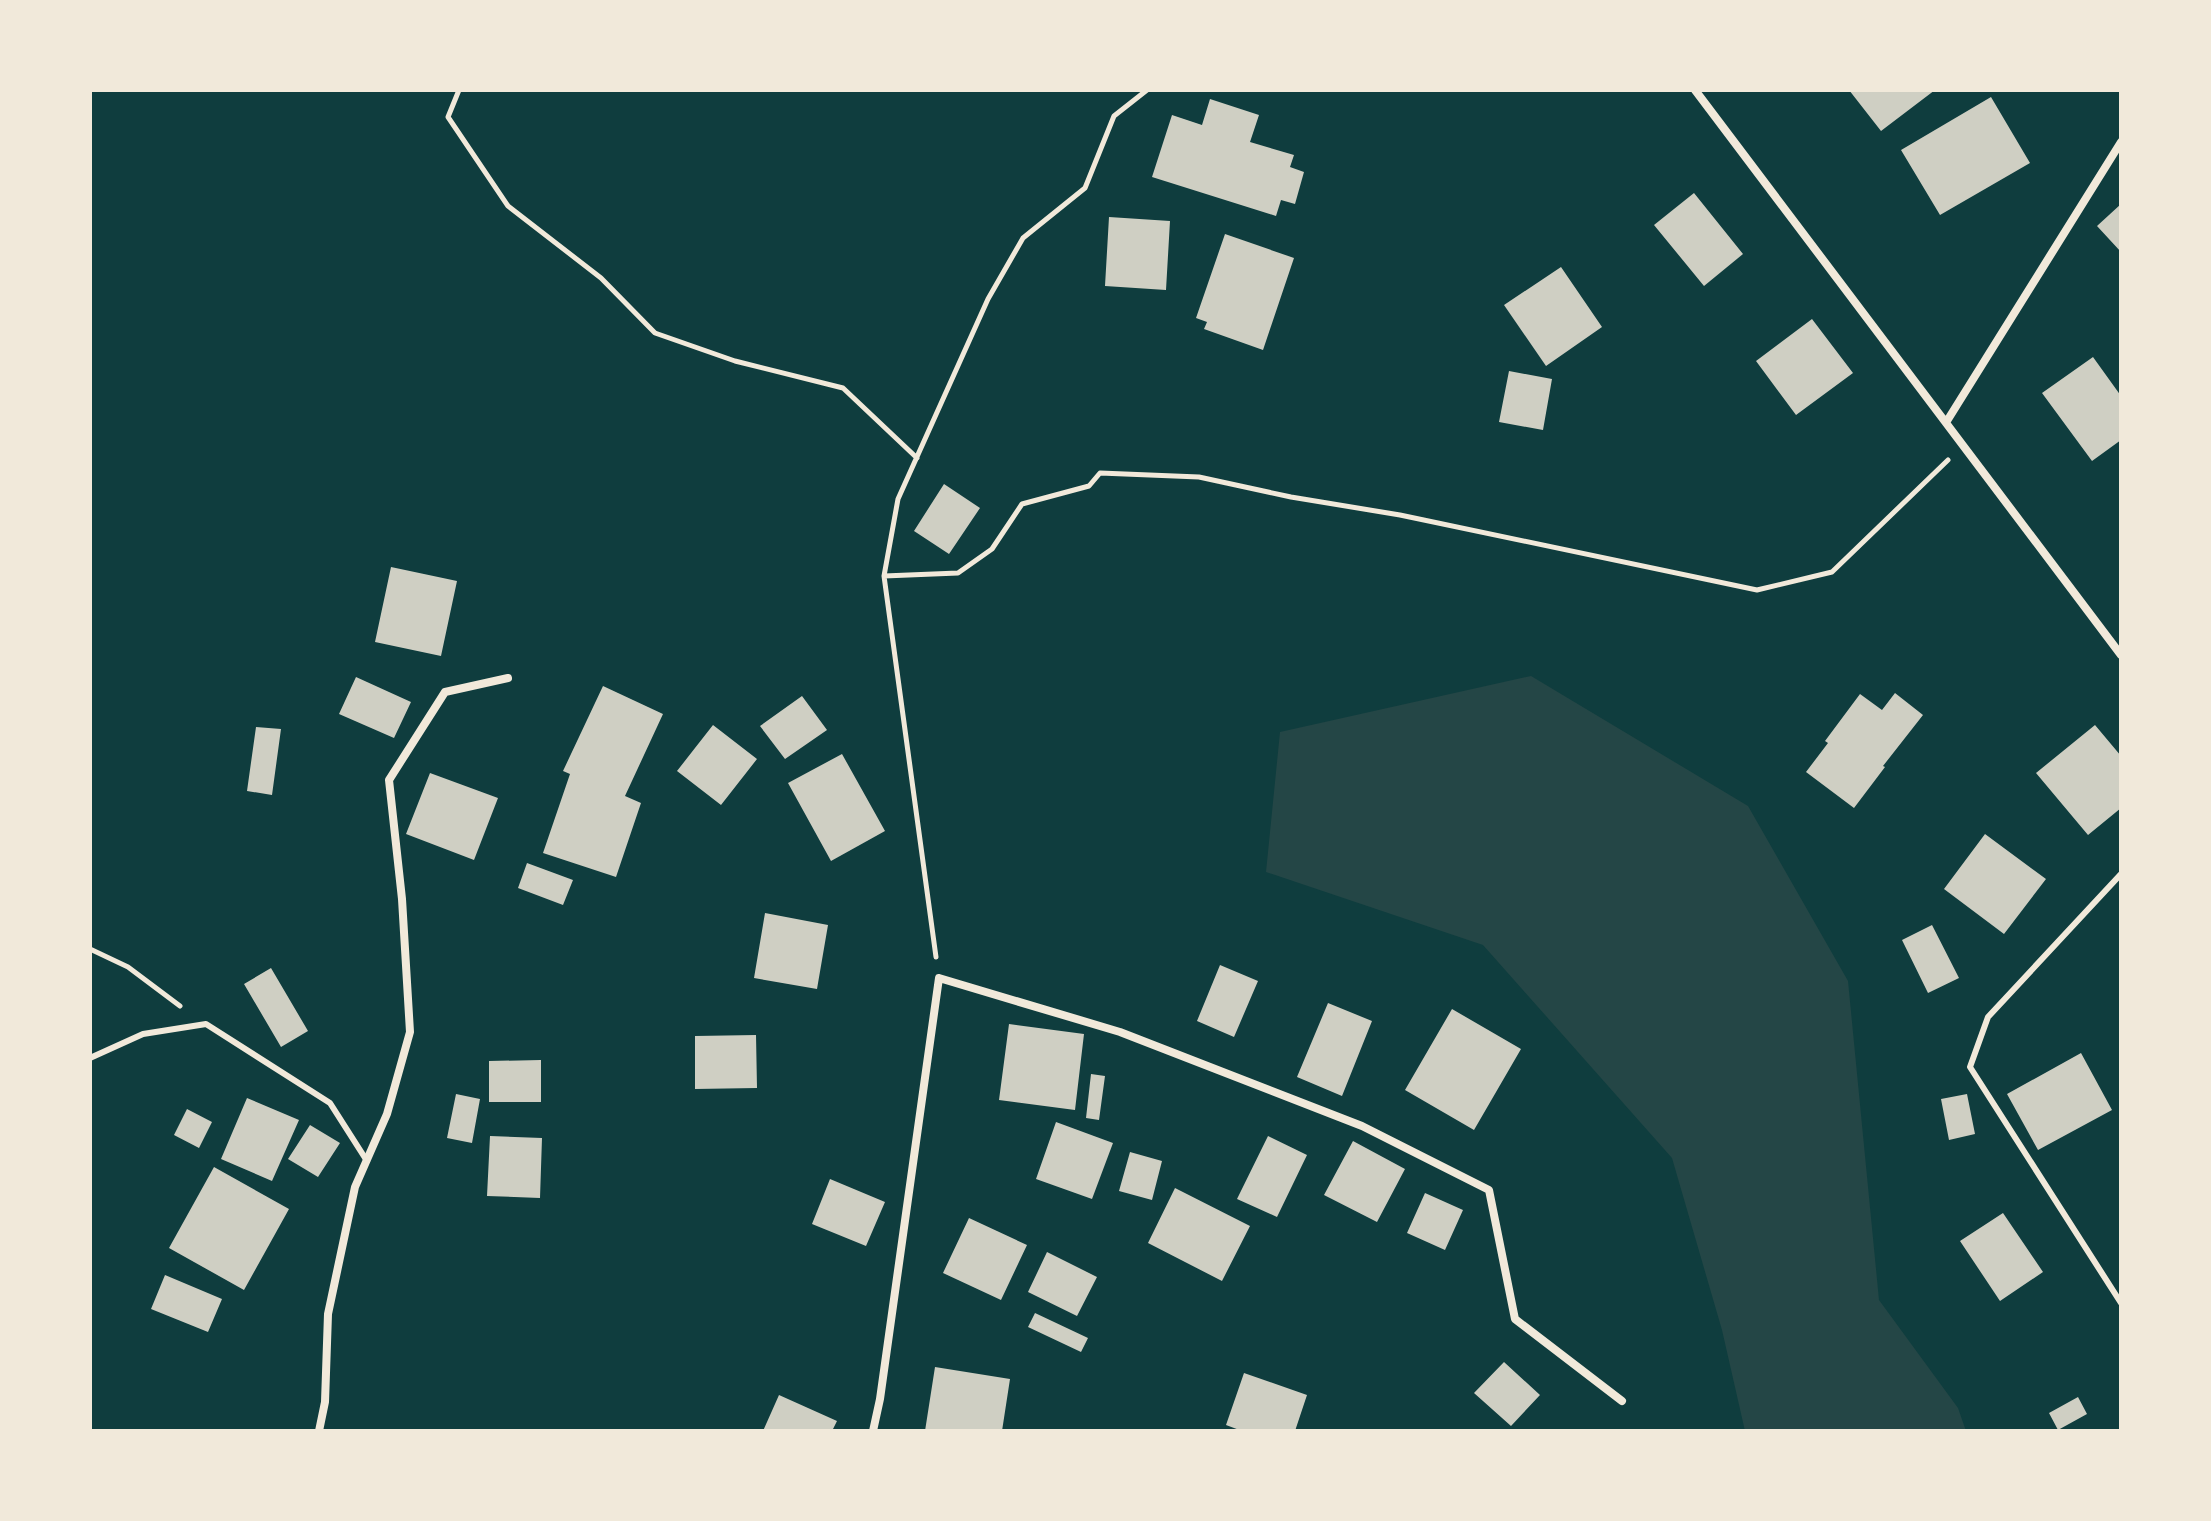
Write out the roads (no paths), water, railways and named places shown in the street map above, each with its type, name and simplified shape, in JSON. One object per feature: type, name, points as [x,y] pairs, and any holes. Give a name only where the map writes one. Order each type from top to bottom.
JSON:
[{"type":"street","points":[[1695,90],[2121,655]]},
{"type":"street","points":[[1947,421],[2121,142]]},
{"type":"street","points":[[319,1431],[325,1402],[328,1314],[355,1187],[387,1114],[410,1032],[402,899],[389,780],[445,692],[508,678]]},
{"type":"street","points":[[873,1431],[939,978],[1120,1032],[1362,1126],[1489,1190],[1515,1319],[1622,1401]]},
{"type":"lane","points":[[2121,874],[1988,1017],[1970,1067],[2121,1303]]},
{"type":"lane","points":[[90,1058],[143,1034],[206,1024],[330,1103],[367,1161]]}]
